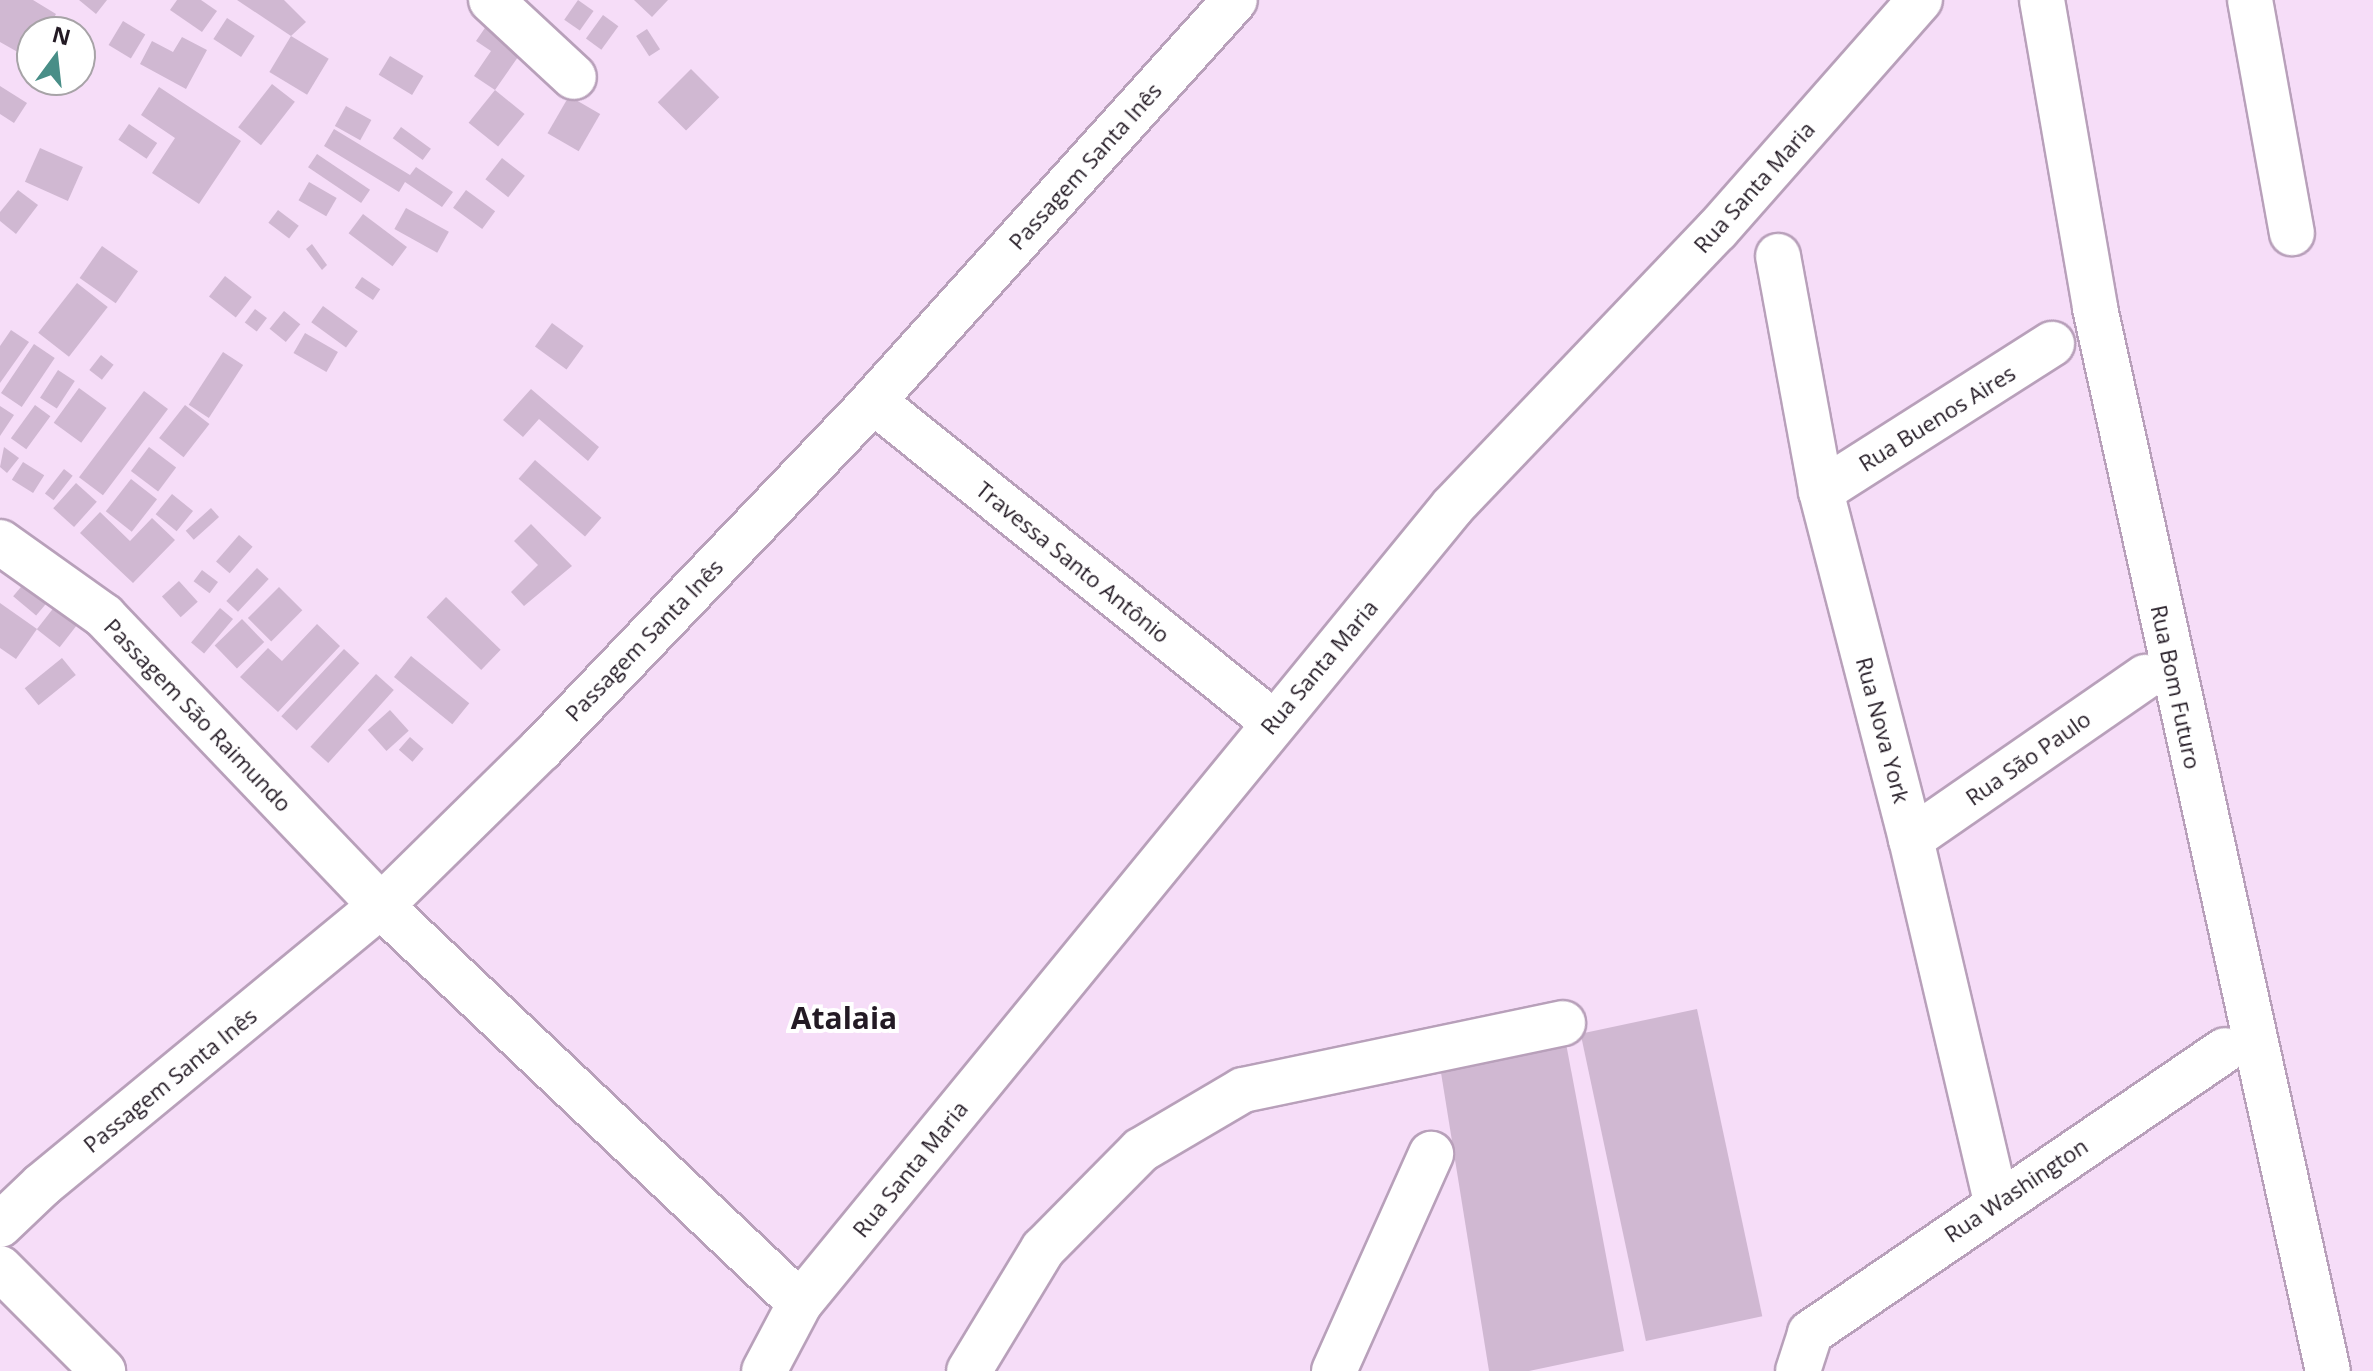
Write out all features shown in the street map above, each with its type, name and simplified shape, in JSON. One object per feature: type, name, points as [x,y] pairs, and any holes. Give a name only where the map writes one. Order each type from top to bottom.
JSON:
[{"type":"street","points":[[491,0],[574,77]]},
{"type":"street","name":"Passagem Santa Inês","points":[[0,1225],[381,906],[541,749],[873,401],[1235,0]]},
{"type":"street","name":"Rua Santa Maria","points":[[764,1371],[800,1303],[1453,506],[1717,230],[1920,0]]},
{"type":"street","name":"Rua Bom Futuro","points":[[2042,0],[2095,308],[2328,1371]]},
{"type":"street","points":[[2250,0],[2292,233]]},
{"type":"street","name":"Rua Nova York","points":[[1778,256],[1821,491],[1911,839],[1996,1202]]},
{"type":"street","name":"Rua Buenos Aires","points":[[1821,491],[2052,344]]},
{"type":"street","name":"Travessa Santo Antônio","points":[[873,401],[1273,722]]},
{"type":"street","name":"Passagem São Raimundo","points":[[0,542],[104,616],[381,906],[800,1303]]},
{"type":"street","name":"Rua São Paulo","points":[[1911,839],[2145,677]]},
{"type":"street","points":[[969,1371],[1043,1249],[1141,1150],[1243,1090],[1563,1023]]},
{"type":"street","name":"Rua Washington","points":[[1804,1352],[1996,1202],[2225,1050]]},
{"type":"street","points":[[1334,1371],[1431,1154]]},
{"type":"street","points":[[0,1268],[103,1371]]},
{"type":"building","points":[[0,0],[33,0],[56,14],[16,16],[16,51],[0,42]]},
{"type":"building","points":[[79,0],[107,0],[96,14]]},
{"type":"building","points":[[177,0],[201,0],[217,11],[202,32],[170,10]]},
{"type":"building","points":[[237,0],[284,0],[306,22],[291,36]]},
{"type":"building","points":[[578,0],[594,11],[580,31],[564,20]]},
{"type":"building","points":[[634,0],[668,0],[652,17]]},
{"type":"building","points":[[603,15],[618,26],[601,50],[586,38]]},
{"type":"building","points":[[227,18],[255,36],[241,57],[213,39]]},
{"type":"building","points":[[123,21],[145,34],[131,58],[109,45]]},
{"type":"building","points":[[489,22],[525,47],[495,90],[474,76],[491,51],[476,41]]},
{"type":"building","points":[[647,29],[660,49],[649,56],[636,36]]},
{"type":"building","points":[[291,36],[329,59],[307,95],[269,72]]},
{"type":"building","points":[[182,37],[207,50],[186,89],[140,64],[152,41],[173,52]]},
{"type":"building","points":[[390,56],[423,76],[412,95],[379,75]]},
{"type":"building","points":[[691,69],[719,97],[686,131],[658,102]]},
{"type":"building","points":[[272,84],[295,102],[261,145],[238,127]]},
{"type":"building","points":[[0,86],[27,103],[14,123],[0,114]]},
{"type":"building","points":[[159,87],[241,141],[199,204],[152,173],[175,138],[141,115]]},
{"type":"building","points":[[495,90],[525,114],[498,147],[469,123]]},
{"type":"building","points":[[569,96],[600,114],[579,151],[548,133]]},
{"type":"building","points":[[346,106],[371,120],[360,140],[335,126]]},
{"type":"building","points":[[129,124],[157,143],[147,159],[118,140]]},
{"type":"building","points":[[401,127],[431,149],[423,160],[393,138]]},
{"type":"building","points":[[334,129],[410,175],[416,167],[453,192],[442,207],[405,182],[399,192],[324,146]]},
{"type":"building","points":[[40,148],[83,167],[68,201],[25,182]]},
{"type":"building","points":[[317,154],[370,190],[361,203],[308,167]]},
{"type":"building","points":[[502,158],[525,176],[508,197],[485,179]]},
{"type":"building","points":[[309,182],[337,198],[326,216],[298,200]]},
{"type":"building","points":[[18,190],[38,205],[16,234],[0,221],[0,212]]},
{"type":"building","points":[[466,190],[495,211],[482,229],[453,208]]},
{"type":"building","points":[[406,208],[449,232],[437,253],[394,229]]},
{"type":"building","points":[[278,210],[299,226],[289,238],[268,223]]},
{"type":"building","points":[[363,214],[407,247],[392,266],[349,233]]},
{"type":"building","points":[[312,244],[327,265],[322,270],[306,249]]},
{"type":"building","points":[[102,246],[138,271],[116,303],[80,278]]},
{"type":"building","points":[[225,276],[252,297],[236,317],[209,296]]},
{"type":"building","points":[[362,277],[380,289],[373,300],[355,288]]},
{"type":"building","points":[[77,283],[108,307],[69,357],[38,333]]},
{"type":"building","points":[[323,306],[358,331],[346,347],[311,322]]},
{"type":"building","points":[[255,309],[267,318],[257,332],[245,323]]},
{"type":"building","points":[[284,311],[300,324],[286,342],[270,329]]},
{"type":"building","points":[[552,323],[584,346],[567,369],[535,346]]},
{"type":"building","points":[[11,330],[29,342],[0,383],[0,346]]},
{"type":"building","points":[[305,333],[338,352],[326,372],[294,353]]},
{"type":"building","points":[[34,344],[55,358],[22,407],[1,393]]},
{"type":"building","points":[[223,352],[243,365],[209,418],[189,405]]},
{"type":"building","points":[[101,355],[114,365],[102,380],[89,370]]},
{"type":"building","points":[[58,370],[75,381],[57,409],[40,398]]},
{"type":"building","points":[[79,388],[107,408],[81,443],[54,423]]},
{"type":"building","points":[[531,389],[599,447],[588,461],[539,419],[523,437],[503,420]]},
{"type":"building","points":[[144,391],[168,409],[103,495],[79,477]]},
{"type":"building","points":[[35,405],[50,416],[26,449],[11,438]]},
{"type":"building","points":[[185,405],[209,424],[184,457],[159,438]]},
{"type":"building","points":[[0,406],[14,415],[0,436]]},
{"type":"building","points":[[4,447],[19,458],[7,473],[0,467]]},
{"type":"building","points":[[149,447],[176,467],[158,491],[131,471]]},
{"type":"building","points":[[535,460],[601,518],[585,537],[519,479]]},
{"type":"building","points":[[23,462],[44,475],[33,493],[12,480]]},
{"type":"building","points":[[64,469],[73,476],[54,500],[45,493]]},
{"type":"building","points":[[131,479],[157,499],[132,532],[106,511]]},
{"type":"building","points":[[76,483],[97,502],[74,527],[53,508]]},
{"type":"building","points":[[172,494],[193,511],[177,531],[156,514]]},
{"type":"building","points":[[211,508],[219,517],[194,540],[186,531]]},
{"type":"building","points":[[100,512],[130,541],[152,518],[175,540],[133,583],[80,533]]},
{"type":"building","points":[[531,524],[572,566],[524,606],[511,592],[538,565],[514,541]]},
{"type":"building","points":[[239,535],[253,547],[230,573],[216,561]]},
{"type":"building","points":[[257,568],[269,579],[238,612],[226,601]]},
{"type":"building","points":[[202,570],[218,582],[210,593],[194,581]]},
{"type":"building","points":[[26,581],[49,600],[36,616],[13,596]]},
{"type":"building","points":[[179,581],[198,602],[181,617],[162,596]]},
{"type":"building","points":[[279,587],[302,610],[271,641],[248,618]]},
{"type":"building","points":[[446,597],[501,650],[481,670],[427,617]]},
{"type":"building","points":[[59,601],[82,619],[60,647],[37,629]]},
{"type":"building","points":[[0,603],[37,629],[16,659],[0,648]]},
{"type":"building","points":[[220,608],[233,619],[204,653],[191,642]]},
{"type":"building","points":[[242,619],[264,642],[237,668],[215,645]]},
{"type":"building","points":[[317,624],[340,646],[278,712],[240,677],[268,648],[282,661]]},
{"type":"building","points":[[344,649],[359,663],[297,731],[281,716]]},
{"type":"building","points":[[411,656],[469,703],[452,724],[394,677]]},
{"type":"building","points":[[62,658],[76,675],[39,705],[25,688]]},
{"type":"building","points":[[376,674],[394,690],[328,763],[310,747]]},
{"type":"building","points":[[390,710],[409,731],[386,751],[368,730]]},
{"type":"building","points":[[410,737],[424,749],[412,762],[399,750]]},
{"type":"building","points":[[1697,1009],[1762,1316],[1646,1341],[1581,1034]]},
{"type":"building","points":[[1565,1038],[1624,1351],[1529,1371],[1489,1371],[1438,1054]]},
{"type":"district","name":"Atalaia","points":[[844,1018]]}]
